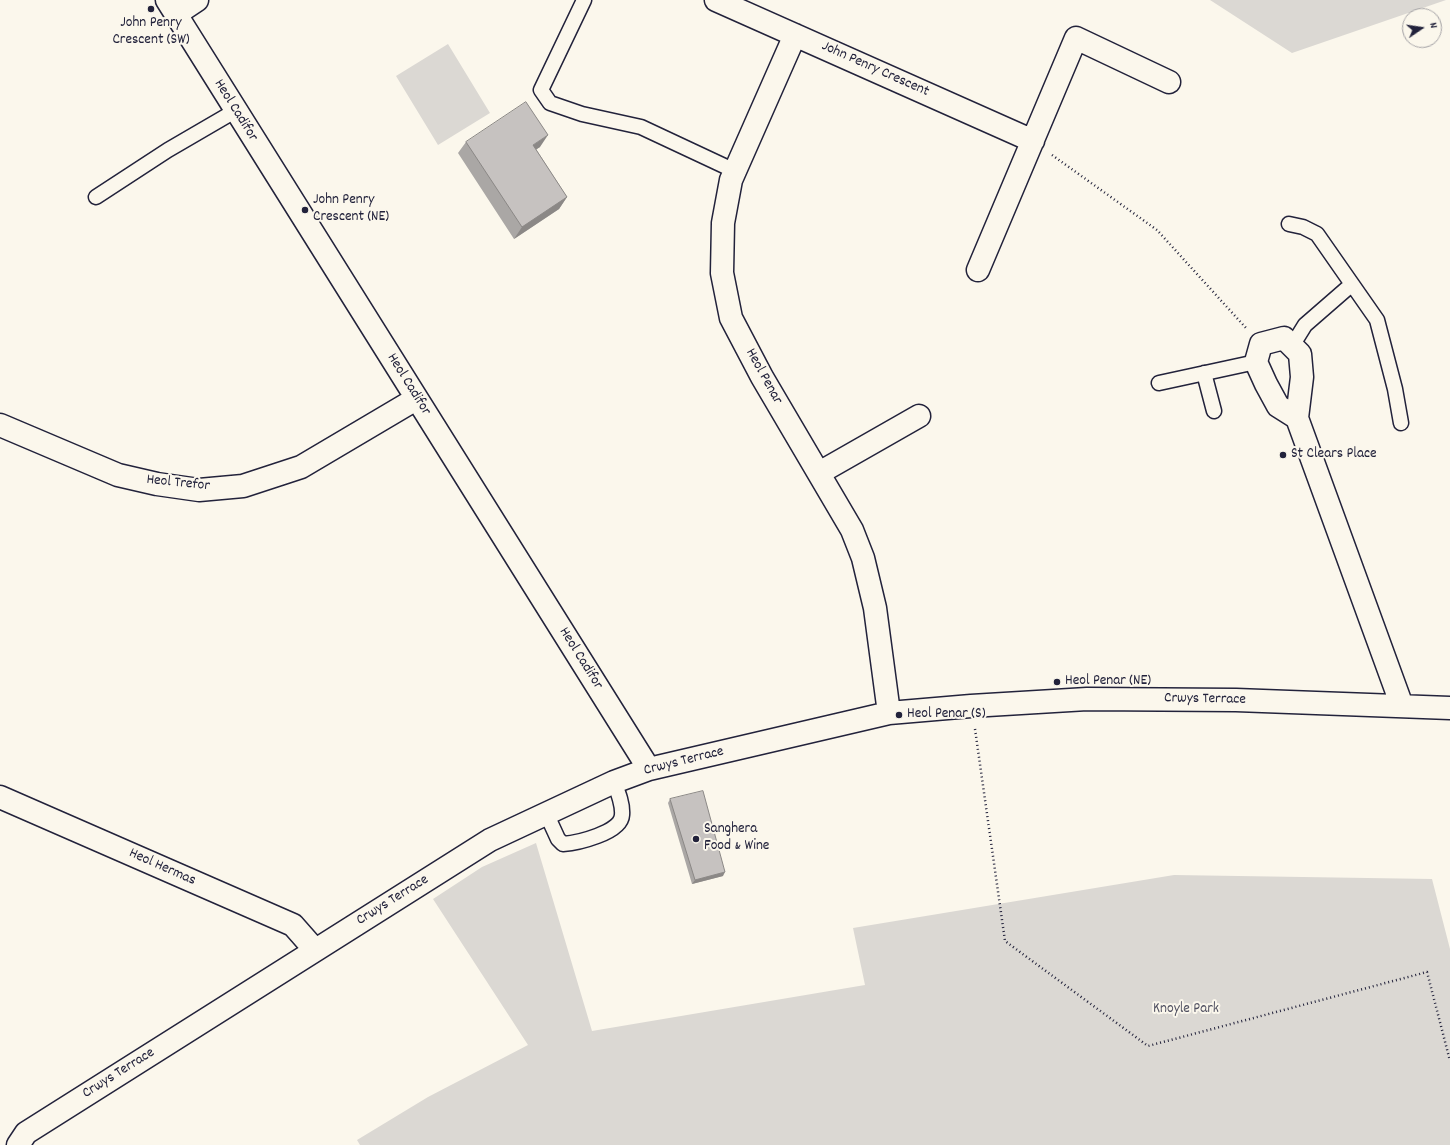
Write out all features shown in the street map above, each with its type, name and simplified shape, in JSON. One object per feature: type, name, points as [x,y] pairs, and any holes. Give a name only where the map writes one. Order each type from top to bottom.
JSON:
[{"type":"street","points":[[171,7],[197,0]]},
{"type":"street","name":"John Penry Crescent","points":[[716,0],[1033,141]]},
{"type":"street","name":"Heol Cadifor","points":[[171,7],[649,769]]},
{"type":"street","name":"Heol Penar","points":[[794,35],[731,180],[723,223],[722,266],[731,318],[762,377],[852,530],[863,558],[875,608],[889,713]]},
{"type":"street","points":[[978,270],[1076,38],[1169,82]]},
{"type":"street","points":[[1297,418],[1278,406],[1266,384],[1258,353],[1284,338],[1300,354],[1302,377],[1297,418],[1402,706]]},
{"type":"street","name":"Heol Trefor","points":[[0,425],[118,475],[157,484],[199,490],[242,486],[301,467],[416,399]]},
{"type":"street","points":[[818,473],[919,416]]},
{"type":"street","name":"Crwys Terrace","points":[[18,1145],[26,1133],[490,840],[547,815],[614,782],[649,769],[889,713],[972,706],[1087,699],[1236,700],[1450,708]]},
{"type":"street","name":"Heol Hermas","points":[[0,797],[293,925],[315,950]]},
{"type":"lane","points":[[584,0],[542,90],[550,103],[582,114],[641,127],[735,171]]},
{"type":"lane","points":[[96,196],[168,150],[235,111]]},
{"type":"lane","points":[[1289,224],[1303,227],[1317,234],[1351,285],[1377,320],[1395,389],[1401,423]]},
{"type":"lane","points":[[1292,346],[1305,325],[1351,285]]},
{"type":"lane","points":[[1159,383],[1204,373],[1258,353]]},
{"type":"lane","points":[[1204,373],[1214,411]]},
{"type":"lane","points":[[547,815],[558,839],[563,844],[571,844],[609,832],[618,826],[622,817],[622,805],[614,782]]},
{"type":"path","points":[[1033,141],[1157,230],[1258,353]]},
{"type":"path","points":[[972,706],[1005,941],[1011,946],[1148,1046],[1427,972],[1450,1060]]},
{"type":"green space","points":[[1210,0],[1446,0],[1423,8],[1402,8],[1402,15],[1292,53]]},
{"type":"green space","points":[[448,44],[490,113],[438,145],[396,76]]},
{"type":"green space","name":"Knoyle Park","points":[[536,843],[592,1031],[865,985],[853,928],[1174,875],[1432,879],[1450,949],[1450,1145],[360,1145],[357,1140],[428,1097],[528,1045],[433,899],[482,867]]},
{"type":"building","points":[[526,102],[548,135],[533,145],[567,197],[522,227],[466,142]]},
{"type":"building","name":"Sanghera Food & Wine","points":[[703,791],[725,872],[695,880],[670,799]]},
{"type":"place","name":"John Penry Crescent (SW)","points":[[151,9]]},
{"type":"place","name":"John Penry Crescent (NE)","points":[[305,210]]},
{"type":"place","name":"St Clears Place","points":[[1283,455]]},
{"type":"place","name":"Heol Penar (NE)","points":[[1057,682]]},
{"type":"place","name":"Heol Penar (S)","points":[[899,715]]},
{"type":"place","name":"Sanghera Food & Wine","points":[[696,839]]}]
